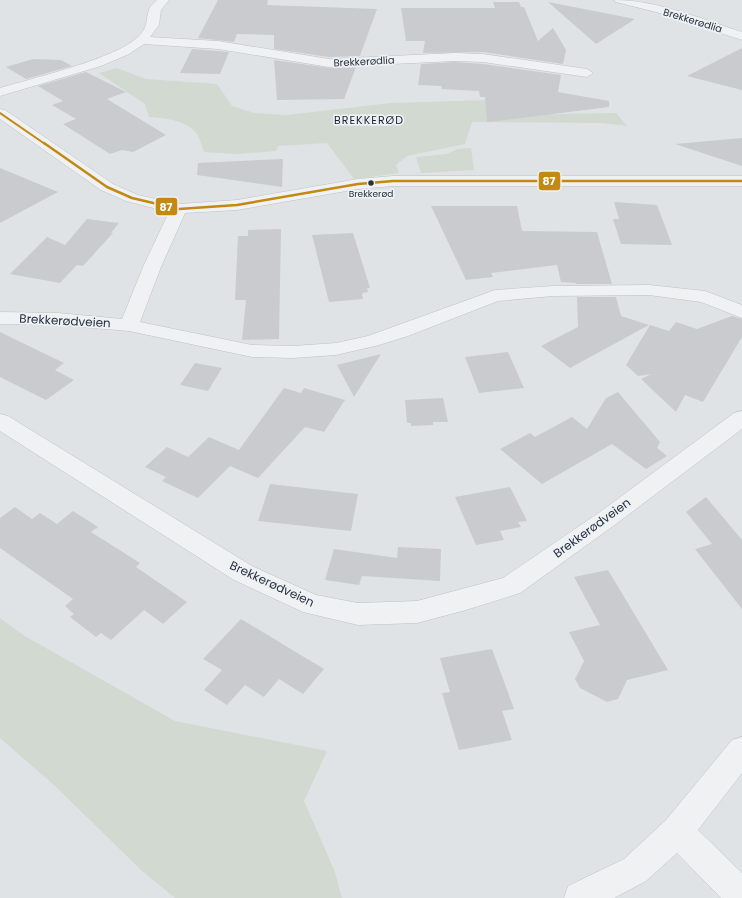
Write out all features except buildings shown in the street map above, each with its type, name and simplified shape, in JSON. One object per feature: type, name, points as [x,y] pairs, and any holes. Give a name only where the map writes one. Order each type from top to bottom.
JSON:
[{"type":"street","points":[[0,92],[96,63],[125,51],[142,40],[153,25],[155,10],[164,0]]},
{"type":"street","name":"Brekkerødlia","points":[[620,0],[660,10],[742,36]]},
{"type":"street","name":"Brekkerødlia","points":[[142,40],[218,45],[309,62],[329,63],[462,57],[483,58],[587,73]]},
{"type":"street","points":[[0,113],[107,187],[132,198],[179,209],[237,205],[358,184],[393,181],[742,181]]},
{"type":"street","points":[[129,325],[152,268],[179,209]]},
{"type":"street","name":"Brekkerødveien","points":[[0,318],[58,319],[129,325],[252,351],[293,352],[336,349],[372,341],[401,332],[495,296],[553,291],[649,290],[705,297],[742,312]]},
{"type":"street","name":"Brekkerødveien","points":[[0,421],[243,573],[312,605],[358,614],[417,612],[466,600],[511,586],[608,518],[742,418]]},
{"type":"street","points":[[580,898],[635,870],[677,832],[742,750]]},
{"type":"street","points":[[677,832],[742,896]]},
{"type":"shaded area","points":[[117,68],[146,79],[217,84],[232,106],[254,113],[286,115],[391,103],[490,100],[553,114],[616,113],[627,126],[602,123],[472,122],[465,144],[407,156],[396,165],[399,173],[354,179],[327,143],[278,146],[276,151],[237,154],[204,152],[197,134],[192,129],[175,121],[149,117],[145,104],[99,73]]},
{"type":"shaded area","points":[[471,148],[474,170],[421,173],[416,157],[447,154],[458,149]]},
{"type":"shaded area","points":[[0,618],[23,635],[175,721],[327,751],[304,801],[335,872],[342,898],[175,898],[141,870],[54,785],[0,738]]},
{"type":"transit line","name":"87","points":[[0,113],[107,187],[132,198],[179,209],[237,205],[358,184],[393,181],[742,181]]},
{"type":"place","name":"Brekkerød","points":[[371,183]]},
{"type":"district","name":"BREKKERØD","points":[[369,120]]}]
